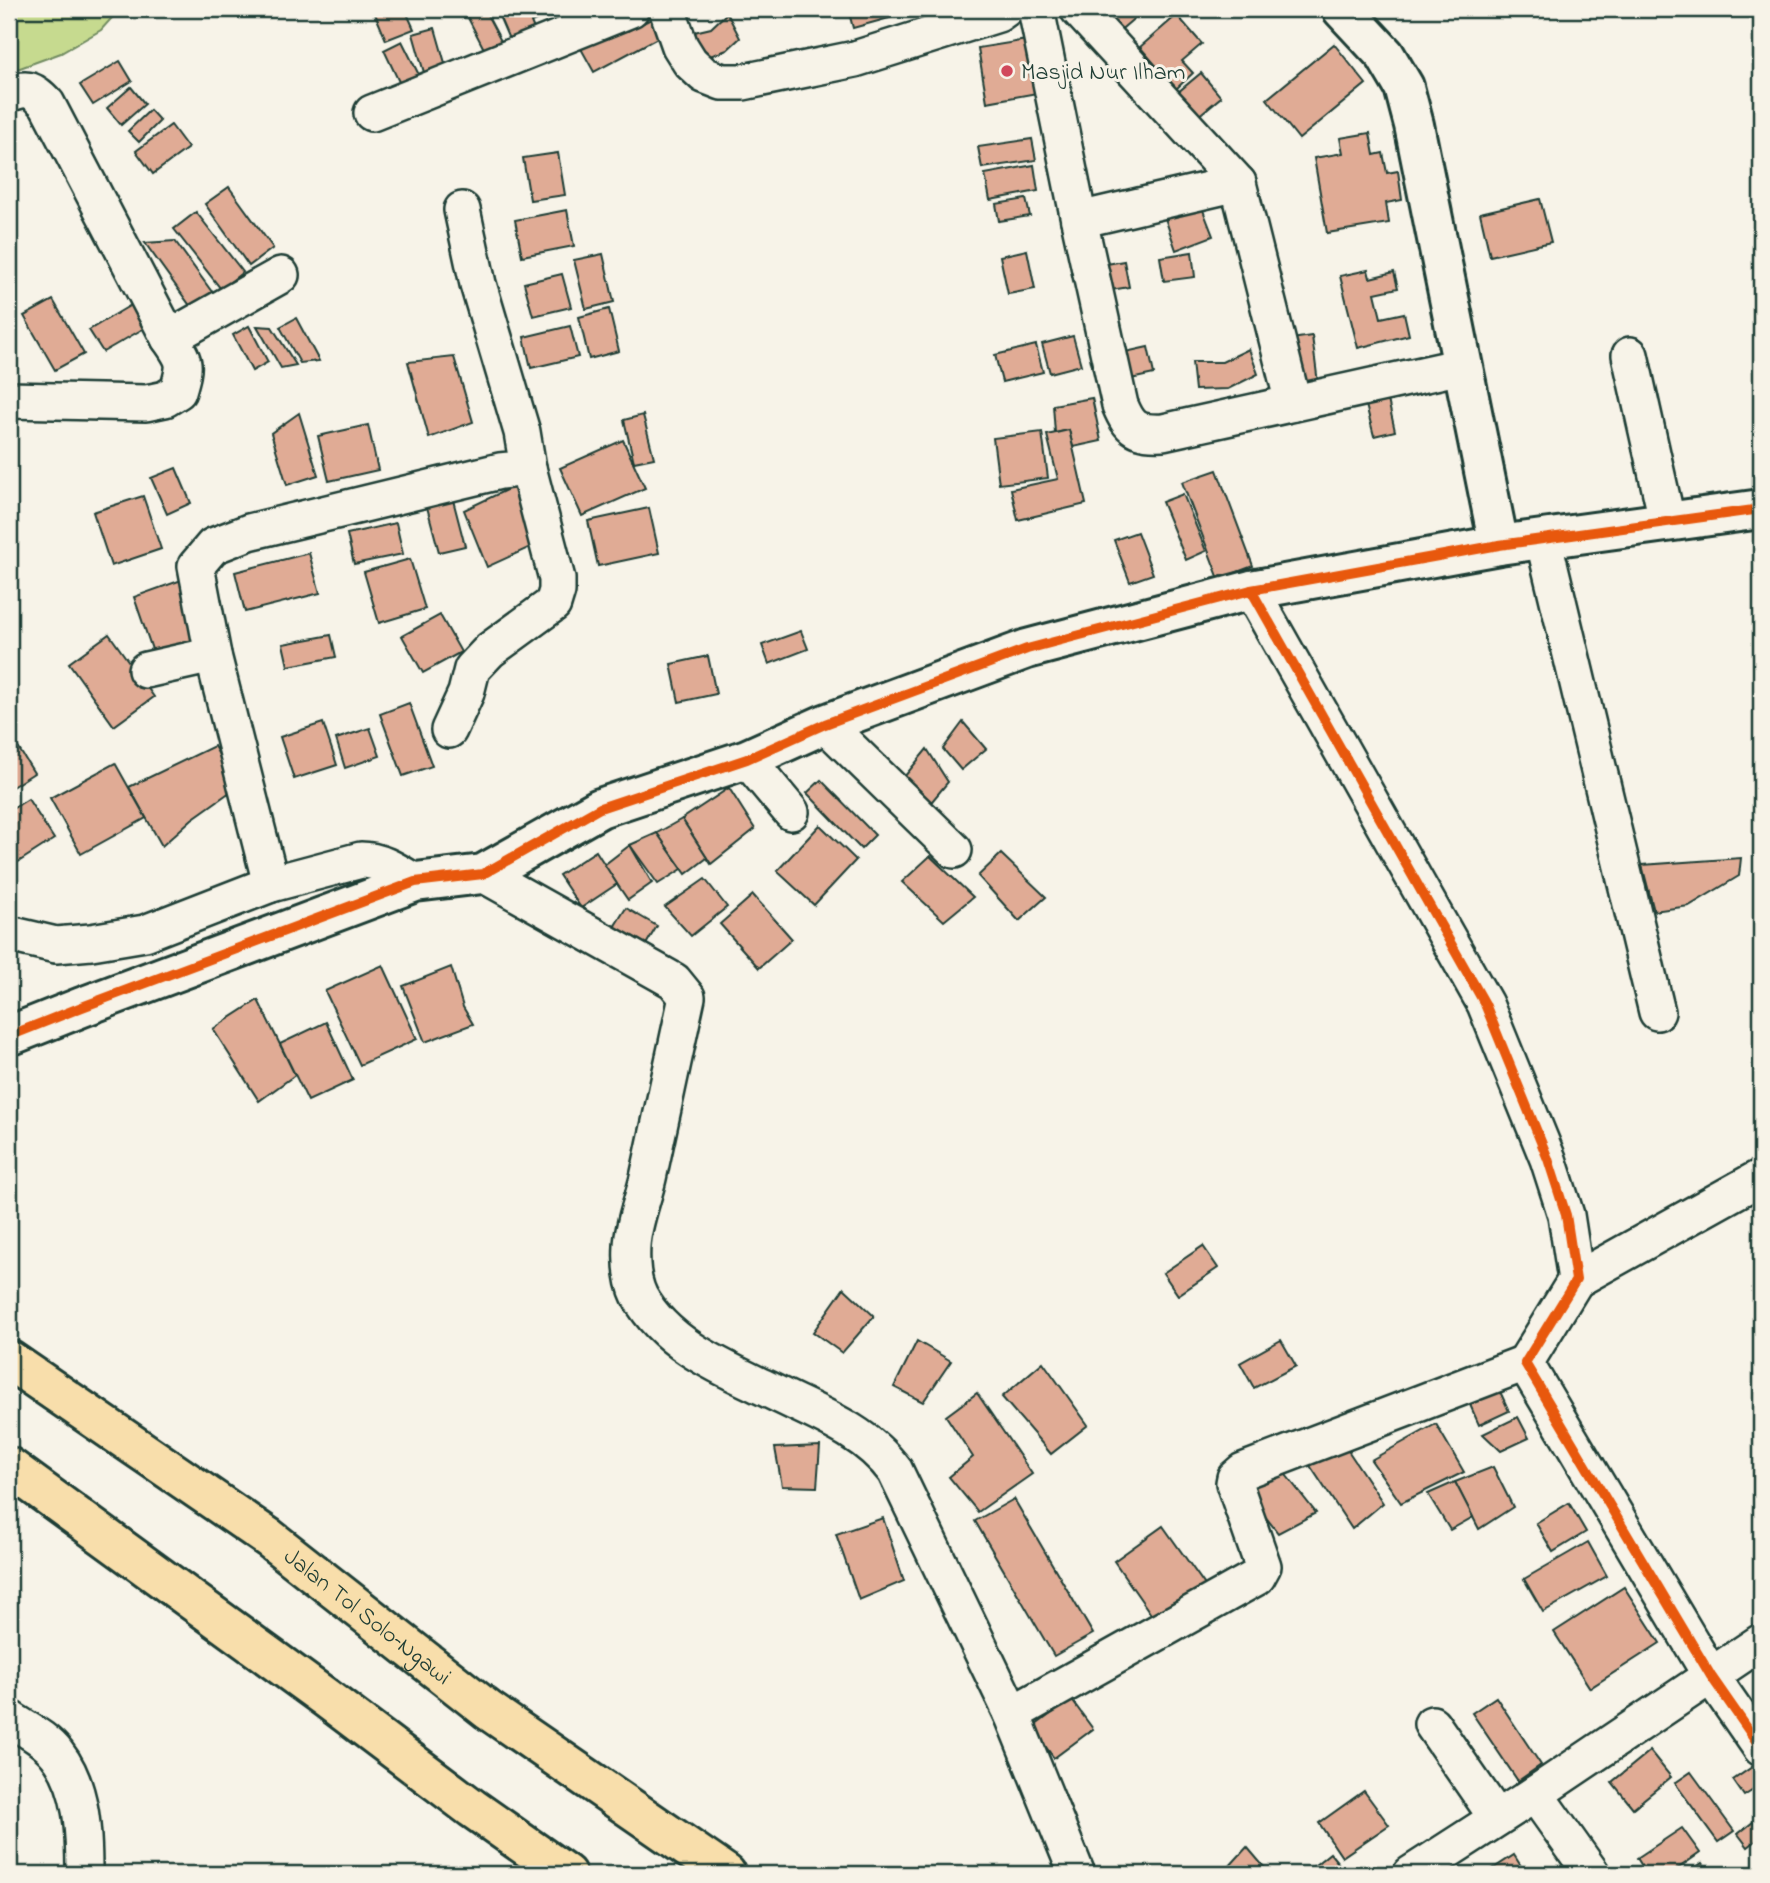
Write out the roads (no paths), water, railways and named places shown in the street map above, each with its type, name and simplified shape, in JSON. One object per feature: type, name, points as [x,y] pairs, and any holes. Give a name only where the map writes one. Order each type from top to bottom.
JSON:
[{"type":"highway","name":"Jalan Tol Solo–Ngawi","points":[[9,1360],[269,1538],[488,1710],[726,1874]]},
{"type":"highway","points":[[9,1467],[472,1808],[566,1874]]},
{"type":"street","points":[[372,113],[631,9]]},
{"type":"street","points":[[667,9],[680,46],[690,62],[704,75],[722,82],[743,82],[855,60],[1005,9]]},
{"type":"street","points":[[1035,9],[1120,405],[1127,422],[1143,433],[1163,432],[1462,366]]},
{"type":"street","points":[[1078,9],[1238,183],[1293,403]]},
{"type":"street","points":[[1342,9],[1385,55],[1404,87],[1499,545]]},
{"type":"street","points":[[9,94],[22,89],[33,91],[47,104],[169,338],[181,356],[185,369],[178,391],[165,399],[146,403],[9,400]]},
{"type":"street","points":[[1079,220],[1238,183]]},
{"type":"street","points":[[449,730],[466,693],[472,669],[490,650],[553,604],[557,591],[557,579],[528,468],[522,432],[478,284],[462,210]]},
{"type":"street","points":[[169,338],[281,275]]},
{"type":"street","points":[[1630,355],[1667,520]]},
{"type":"street","points":[[271,884],[213,655],[196,566],[214,545],[262,528],[500,471],[528,468]]},
{"type":"street","points":[[9,1036],[415,882],[483,874],[600,808],[747,759],[825,724],[1027,649],[1251,590],[1543,538],[1761,509]]},
{"type":"street","points":[[1543,538],[1657,1012]]},
{"type":"street","points":[[1251,590],[1485,1004],[1559,1192],[1566,1215],[1576,1280]]},
{"type":"street","points":[[146,670],[213,655]]},
{"type":"street","points":[[825,724],[954,850]]},
{"type":"street","points":[[747,759],[791,811]]},
{"type":"street","points":[[9,934],[56,945],[145,933],[271,884],[348,862],[370,860],[384,864],[415,882]]},
{"type":"street","points":[[483,874],[674,981],[687,997],[645,1194],[632,1242],[631,1270],[640,1296],[657,1322],[679,1341],[721,1367],[851,1431],[882,1454],[895,1471],[1012,1714],[1077,1874]]},
{"type":"street","points":[[1012,1714],[1257,1577],[1263,1566],[1234,1483],[1235,1478],[1243,1471],[1525,1363],[1576,1280],[1761,1177]]},
{"type":"street","points":[[1525,1363],[1711,1676],[1761,1748]]},
{"type":"street","points":[[1411,1874],[1761,1642]]},
{"type":"street","points":[[9,1718],[47,1743],[57,1753],[74,1783],[84,1835],[84,1874]]},
{"type":"street","points":[[1432,1724],[1497,1818]]},
{"type":"street","points":[[1535,1794],[1592,1874]]},
{"type":"place","name":"Masjid Nur Ilham","points":[[1007,71]]}]
